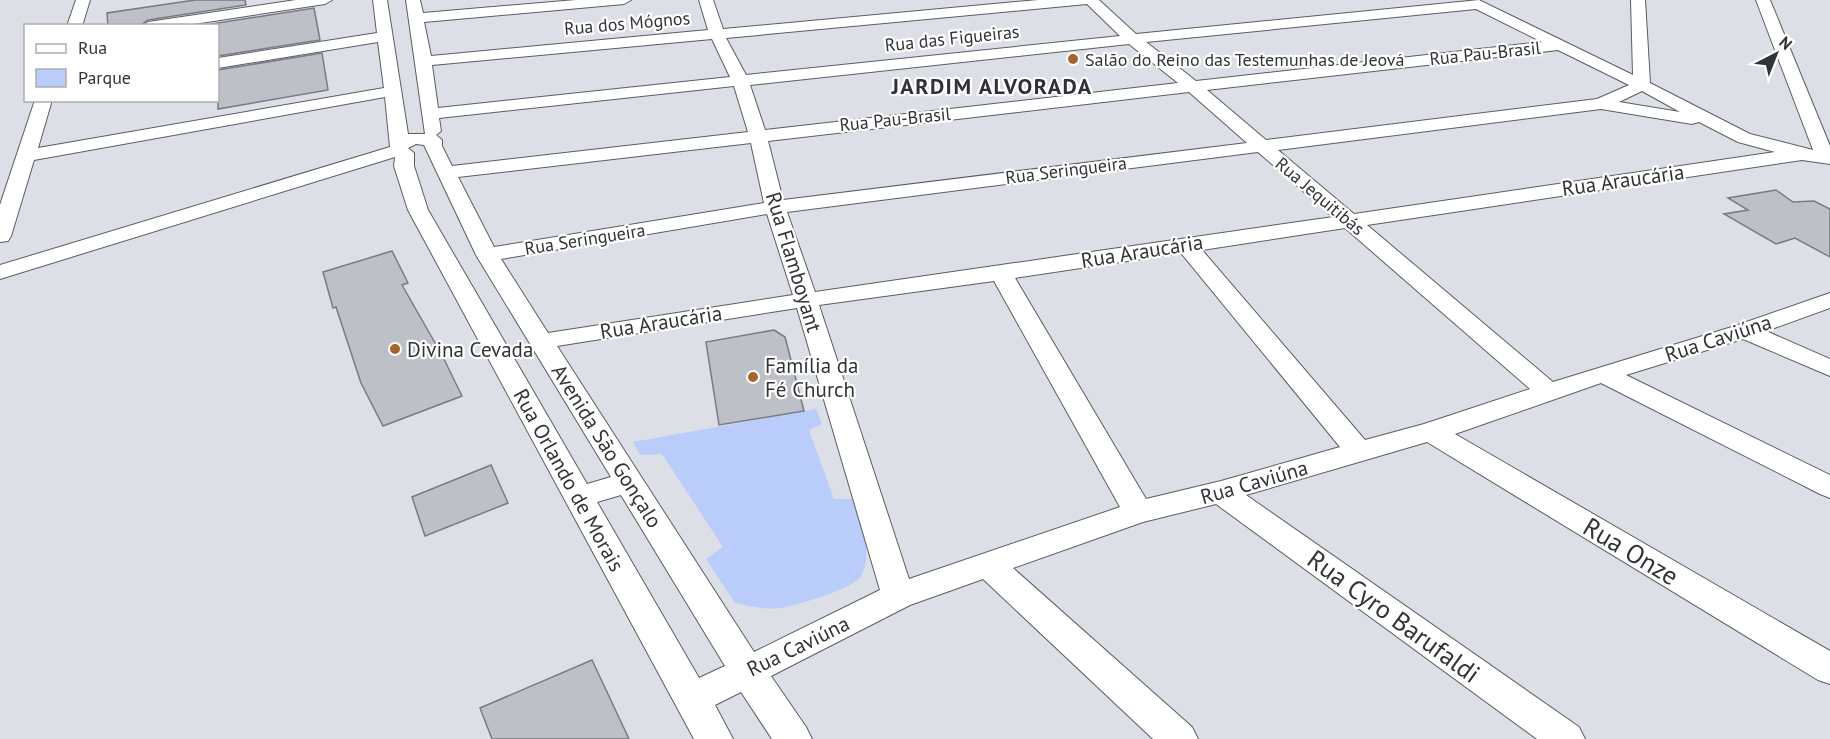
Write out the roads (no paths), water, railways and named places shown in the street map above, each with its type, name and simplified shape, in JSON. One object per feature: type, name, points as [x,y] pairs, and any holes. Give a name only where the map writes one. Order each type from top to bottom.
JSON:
[{"type":"street","points":[[75,24],[84,0]]},
{"type":"street","points":[[162,24],[325,0]]},
{"type":"street","points":[[380,0],[401,149]]},
{"type":"street","name":"Avenida São Gonçalo","points":[[413,0],[424,61],[433,143],[487,255],[543,341],[747,671],[793,739]]},
{"type":"street","points":[[417,18],[624,0]]},
{"type":"street","name":"Rua Flamboyant","points":[[706,0],[717,34],[740,80],[758,135],[775,207],[898,596]]},
{"type":"street","name":"Rua dos Mógnos","points":[[424,61],[1084,0]]},
{"type":"street","name":"Rua Jequitibás","points":[[1091,0],[1132,39],[1192,86],[1549,392]]},
{"type":"street","points":[[1638,0],[1642,85]]},
{"type":"street","points":[[1473,2],[1512,14],[1558,45],[1759,143],[1802,154],[1828,157],[1763,0]]},
{"type":"street","name":"Rua das Figueiras","points":[[430,114],[1473,2]]},
{"type":"street","points":[[219,63],[385,36]]},
{"type":"street","name":"Rua Pau-Brasil","points":[[447,172],[1558,45]]},
{"type":"street","name":"Rua Seringueira","points":[[487,255],[775,207],[1601,104],[1642,85]]},
{"type":"street","points":[[25,156],[393,91]]},
{"type":"street","points":[[0,236],[43,102]]},
{"type":"street","points":[[1601,104],[1715,123]]},
{"type":"street","points":[[0,272],[401,149],[424,151],[433,143]]},
{"type":"street","points":[[1742,162],[1759,143]]},
{"type":"street","name":"Rua Orlando de Morais","points":[[401,149],[418,210],[714,739]]},
{"type":"street","name":"Rua Araucária","points":[[543,341],[806,300],[1802,154]]},
{"type":"street","points":[[1186,245],[1359,451]]},
{"type":"street","points":[[1001,273],[1138,512]]},
{"type":"street","name":"Rua Caviúna","points":[[692,699],[898,596],[988,564],[1138,512],[1221,492],[1431,432],[1603,374],[1744,331],[1830,300]]},
{"type":"street","points":[[1744,331],[1830,368]]},
{"type":"street","points":[[1603,374],[1830,487]]},
{"type":"street","name":"Rua Onze","points":[[1431,432],[1830,669]]},
{"type":"street","points":[[579,497],[629,482]]},
{"type":"street","name":"Rua Cyro Barufaldi","points":[[1221,492],[1566,739]]},
{"type":"street","points":[[988,564],[1179,739]]},
{"type":"place","name":"Salão do Reino das Testemunhas de Jeová","points":[[1073,59]]},
{"type":"place","name":"Divina Cevada","points":[[395,349]]},
{"type":"place","name":"Família da Fé Church","points":[[753,377]]},
{"type":"district","name":"JARDIM ALVORADA","points":[[992,86]]}]
